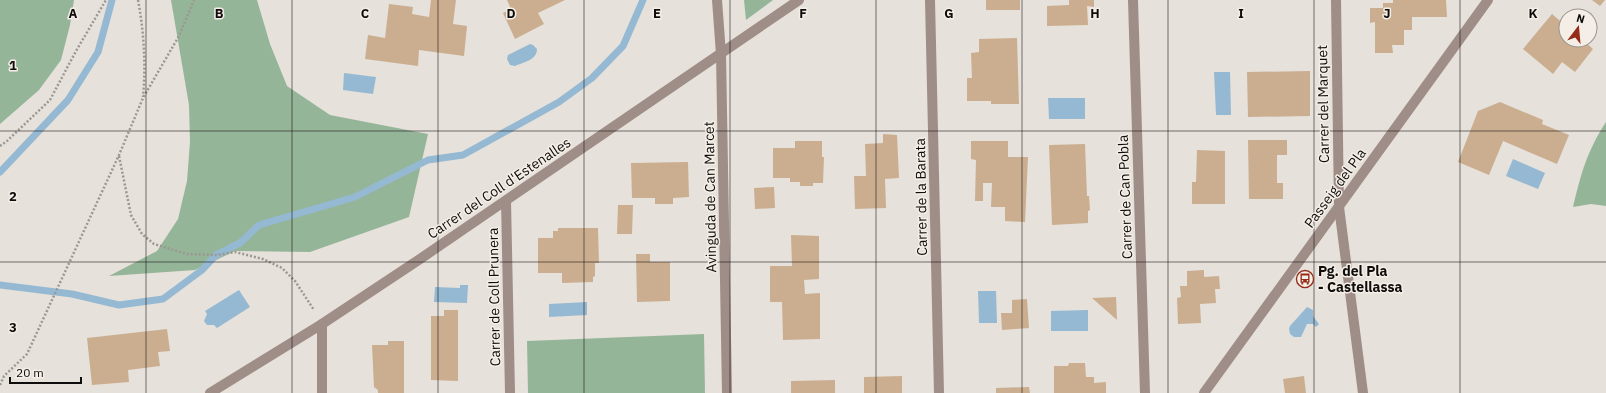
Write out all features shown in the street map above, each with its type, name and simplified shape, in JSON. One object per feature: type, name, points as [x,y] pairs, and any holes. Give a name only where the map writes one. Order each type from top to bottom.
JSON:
[{"type":"street","name":"Avinguda de Can Marcet","points":[[717,0],[721,54],[727,393]]},
{"type":"street","name":"Carrer del Coll d'Estenalles","points":[[210,393],[322,324],[506,201],[799,0]]},
{"type":"street","name":"Carrer de la Barata","points":[[930,0],[939,393]]},
{"type":"street","name":"Carrer de Can Pobla","points":[[1133,0],[1145,393]]},
{"type":"street","name":"Carrer del Marquet","points":[[1336,0],[1339,207],[1363,393]]},
{"type":"street","name":"Passeig del Pla","points":[[1204,393],[1488,0]]},
{"type":"street","name":"Carrer de Coll Prunera","points":[[506,201],[510,393]]},
{"type":"street","points":[[322,324],[322,393]]},
{"type":"path","points":[[0,146],[7,142],[50,100],[76,51],[106,0]]},
{"type":"path","points":[[138,0],[142,26],[145,70],[143,98]]},
{"type":"path","points":[[0,385],[4,376],[27,354],[45,318],[55,292],[63,280],[143,98],[179,36],[194,0]]},
{"type":"path","points":[[119,155],[131,215],[142,234],[154,244],[188,254],[216,255],[235,252],[263,260],[282,268],[296,281],[322,324]]},
{"type":"green space","points":[[0,0],[74,0],[70,25],[61,60],[39,90],[0,124]]},
{"type":"green space","points":[[171,0],[257,0],[270,44],[287,86],[330,115],[428,134],[409,217],[310,252],[235,251],[195,270],[109,276],[157,251],[178,219],[187,181],[190,142],[189,105]]},
{"type":"green space","points":[[744,0],[773,0],[746,20]]},
{"type":"green space","points":[[1606,122],[1606,206],[1591,204],[1573,207],[1585,163],[1599,133]]},
{"type":"green space","points":[[704,334],[705,393],[528,393],[527,341]]},
{"type":"water","points":[[530,44],[537,49],[535,56],[515,66],[510,65],[507,59],[508,55]]},
{"type":"water","points":[[1214,72],[1230,72],[1231,115],[1216,115]]},
{"type":"water","points":[[344,73],[376,77],[373,94],[343,90]]},
{"type":"water","points":[[1048,98],[1085,98],[1085,119],[1049,119]]},
{"type":"water","points":[[1513,159],[1545,173],[1538,189],[1506,176]]},
{"type":"water","points":[[460,285],[468,285],[467,303],[434,302],[435,287],[460,288]]},
{"type":"water","points":[[239,290],[250,307],[217,328],[214,325],[207,325],[204,321],[207,314],[205,311]]},
{"type":"water","points":[[978,291],[996,291],[997,323],[979,323]]},
{"type":"water","points":[[587,302],[587,315],[549,317],[549,304]]},
{"type":"water","points":[[1307,307],[1313,310],[1313,316],[1319,324],[1316,327],[1313,324],[1307,324],[1301,337],[1294,337],[1290,334],[1290,326]]},
{"type":"water","points":[[1088,310],[1088,331],[1051,331],[1051,311]]},
{"type":"building","points":[[431,0],[456,0],[453,24],[467,26],[464,56],[419,50],[418,66],[365,59],[368,35],[385,38],[389,4],[413,7],[412,14],[429,17]]},
{"type":"building","points":[[507,0],[565,0],[538,13],[544,24],[515,39],[503,13],[511,9]]},
{"type":"building","points":[[986,0],[1020,0],[1020,10],[986,10]]},
{"type":"building","points":[[1069,0],[1094,0],[1094,7],[1087,6],[1088,25],[1047,26],[1047,6],[1069,5]]},
{"type":"building","points":[[1393,0],[1446,0],[1447,17],[1412,17],[1412,30],[1404,30],[1404,45],[1392,45],[1393,53],[1375,53],[1375,22],[1370,23],[1370,8],[1383,8],[1383,3],[1393,3]]},
{"type":"building","points":[[1592,0],[1605,0],[1600,6]]},
{"type":"building","points":[[1552,14],[1558,19],[1558,48],[1593,49],[1575,72],[1562,62],[1553,74],[1523,49]]},
{"type":"building","points":[[1017,38],[1019,104],[991,104],[991,101],[967,101],[967,78],[972,78],[971,53],[979,52],[979,39]]},
{"type":"building","points":[[1310,71],[1310,116],[1248,117],[1247,72]]},
{"type":"building","points":[[1500,102],[1543,120],[1542,124],[1569,135],[1557,164],[1503,141],[1489,175],[1458,162],[1478,111]]},
{"type":"building","points":[[883,134],[897,135],[899,178],[885,179],[886,208],[855,209],[854,176],[866,176],[865,144],[883,143]]},
{"type":"building","points":[[1248,140],[1287,140],[1287,155],[1277,155],[1277,183],[1283,183],[1283,199],[1249,199]]},
{"type":"building","points":[[795,141],[822,141],[822,157],[824,157],[823,183],[813,183],[813,186],[800,186],[800,182],[790,182],[790,178],[773,178],[773,148],[795,148]]},
{"type":"building","points":[[971,141],[1008,141],[1008,157],[1028,157],[1025,222],[1005,221],[1005,207],[991,207],[992,183],[983,183],[983,201],[975,201],[976,160],[971,159]]},
{"type":"building","points":[[1085,144],[1087,196],[1089,196],[1090,210],[1088,211],[1088,223],[1052,225],[1049,145]]},
{"type":"building","points":[[1197,150],[1225,151],[1225,204],[1192,204],[1192,182],[1196,182]]},
{"type":"building","points":[[688,162],[689,197],[673,198],[673,204],[655,204],[655,198],[632,198],[631,163]]},
{"type":"building","points":[[774,187],[775,208],[755,209],[754,188]]},
{"type":"building","points":[[618,205],[633,205],[632,234],[617,234]]},
{"type":"building","points":[[558,228],[598,228],[599,263],[595,263],[595,276],[593,277],[593,282],[562,283],[562,273],[538,273],[538,238],[553,238],[553,231],[558,231]]},
{"type":"building","points":[[791,235],[819,236],[819,279],[804,280],[805,294],[820,293],[820,339],[783,340],[782,302],[770,302],[770,266],[792,266]]},
{"type":"building","points":[[636,254],[650,254],[650,262],[670,262],[670,301],[637,302]]},
{"type":"building","points":[[1204,270],[1204,277],[1219,276],[1220,289],[1215,289],[1216,303],[1200,304],[1201,323],[1178,324],[1177,298],[1181,297],[1180,286],[1187,286],[1187,271]]},
{"type":"building","points":[[1116,297],[1117,320],[1092,298]]},
{"type":"building","points":[[1027,299],[1029,328],[1002,330],[1001,313],[1012,313],[1012,300]]},
{"type":"building","points":[[444,310],[458,310],[458,381],[431,380],[431,316],[444,316]]},
{"type":"building","points":[[167,329],[170,351],[158,352],[160,366],[128,370],[129,382],[92,385],[87,338]]},
{"type":"building","points":[[388,341],[404,341],[404,393],[378,393],[378,390],[374,387],[372,345],[388,345]]},
{"type":"building","points":[[1069,363],[1085,363],[1086,377],[1094,377],[1094,383],[1106,382],[1106,393],[1054,393],[1054,366],[1068,366]]},
{"type":"building","points":[[902,376],[902,393],[864,393],[864,377]]},
{"type":"building","points":[[1304,376],[1306,393],[1285,393],[1283,379]]},
{"type":"building","points":[[835,380],[835,393],[791,393],[791,381]]},
{"type":"building","points":[[1029,387],[1030,393],[996,393],[996,388]]},
{"type":"waterway","points":[[0,172],[68,100],[98,52],[112,0]]},
{"type":"waterway","points":[[0,285],[72,294],[119,305],[163,299],[202,270],[216,255],[240,243],[259,225],[355,197],[428,160],[463,155],[559,102],[592,78],[623,46],[643,0]]},
{"type":"place","name":"Pg. del Pla - Castellassa","points":[[1305,279]]}]
